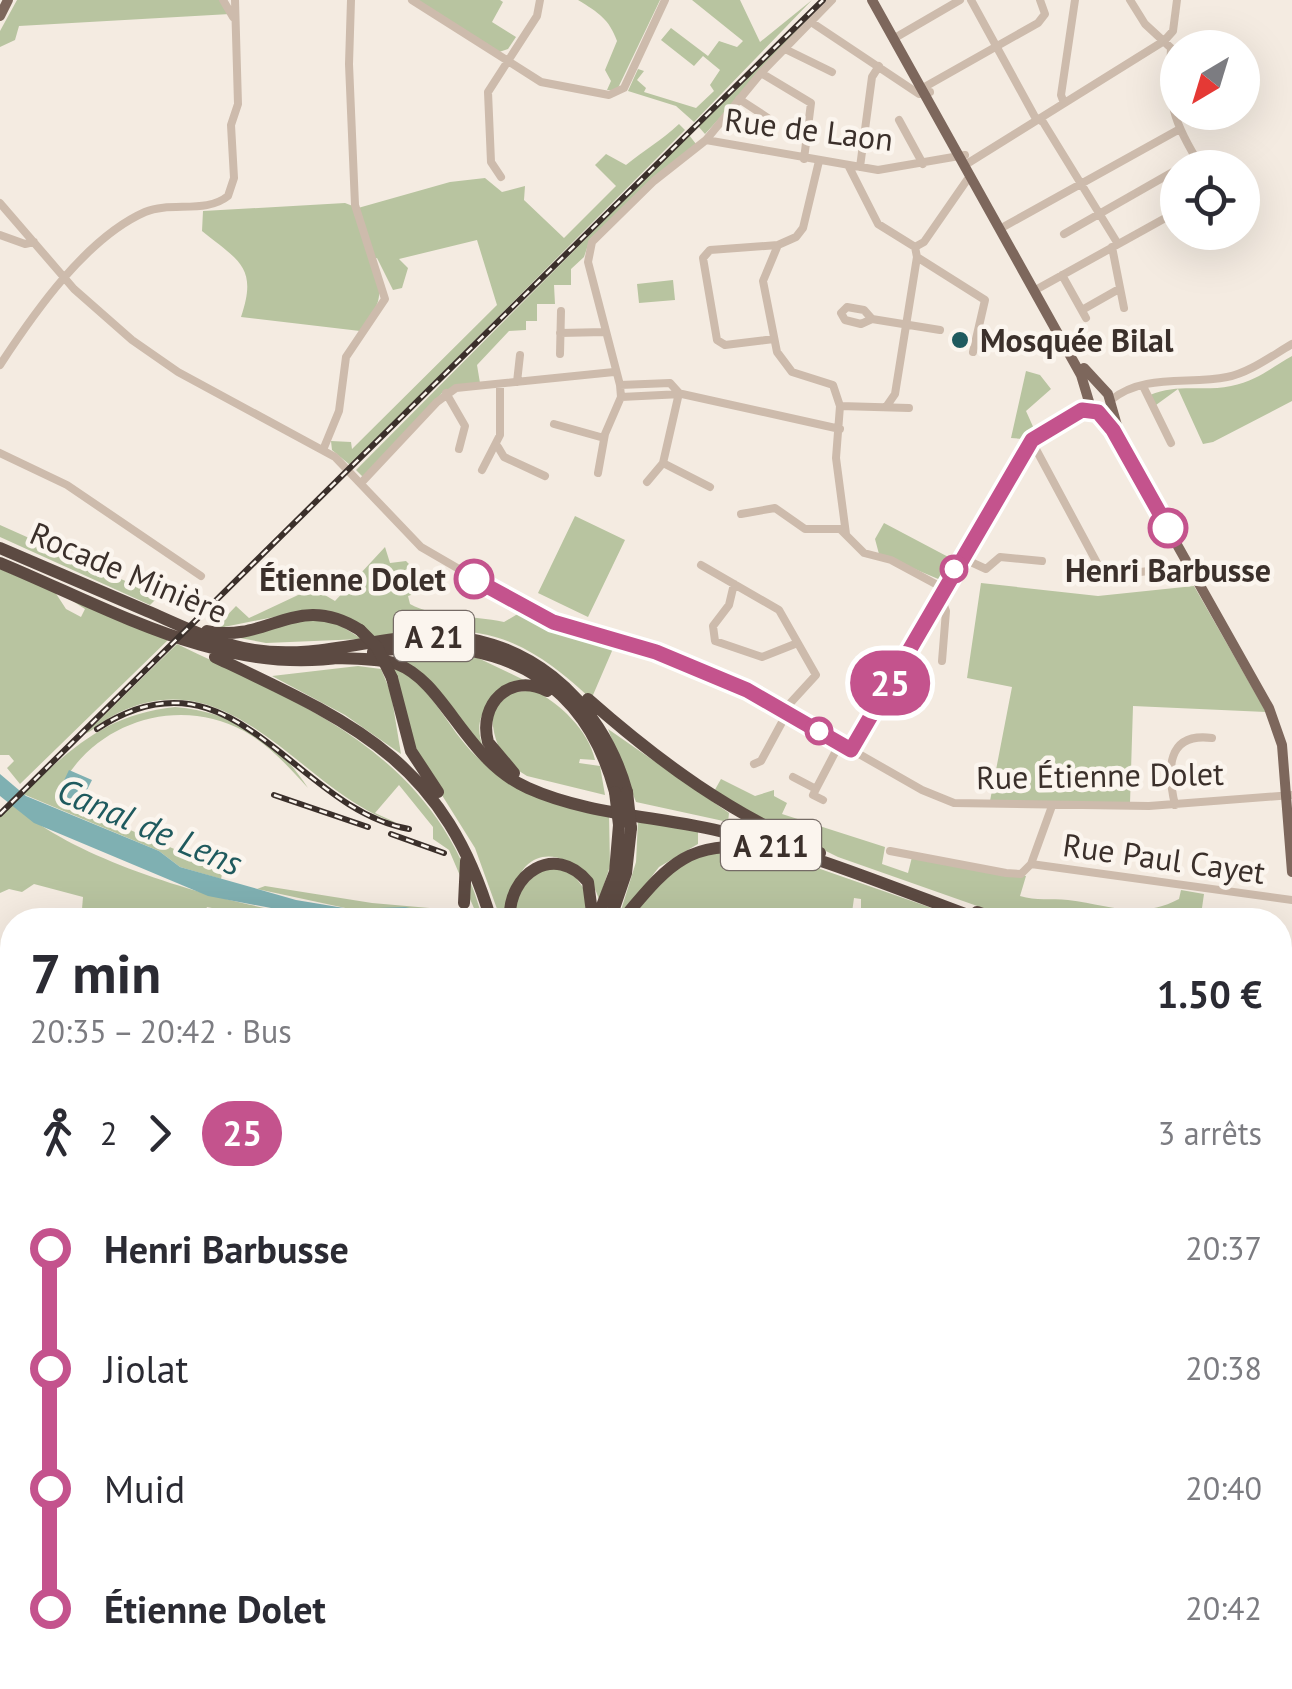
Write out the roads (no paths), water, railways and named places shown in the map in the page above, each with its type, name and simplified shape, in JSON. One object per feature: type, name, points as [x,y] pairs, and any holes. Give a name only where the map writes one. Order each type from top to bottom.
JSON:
[{"type":"highway","name":"Rocade Minière","points":[[0,545],[236,646],[271,652],[316,652],[421,636],[489,643],[512,651],[556,677],[578,697],[608,739],[621,792],[625,826],[621,869],[614,896],[604,908]]},
{"type":"highway","name":"Rocade Minière","points":[[0,563],[154,627],[252,660],[289,663],[421,646],[486,652],[538,676],[584,721],[621,792]]},
{"type":"highway","points":[[171,621],[230,633],[314,612],[360,630],[377,647],[392,678],[410,750],[472,847],[491,908]]},
{"type":"highway","points":[[154,627],[317,706],[370,738],[418,780],[449,821],[490,908]]},
{"type":"highway","points":[[421,636],[466,634],[531,655],[681,778],[749,820],[836,860]]},
{"type":"highway","points":[[337,658],[378,660],[410,670],[428,686],[480,755],[540,789]]},
{"type":"highway","points":[[540,789],[506,767],[488,742],[486,716],[494,700],[509,688],[536,686],[584,721]]},
{"type":"highway","name":"A 211","points":[[540,789],[745,832],[836,860],[966,908]]},
{"type":"highway","name":"A 211","points":[[540,789],[725,832],[948,908]]},
{"type":"highway","points":[[632,908],[674,863],[710,847],[758,848],[850,872]]},
{"type":"highway","points":[[464,902],[466,853]]},
{"type":"highway","points":[[510,908],[520,879],[551,863],[569,866],[588,882],[593,908]]},
{"type":"highway","name":"Rocade Minière","points":[[614,896],[617,908]]},
{"type":"main road","points":[[0,16],[8,0]]},
{"type":"main road","points":[[875,0],[1082,374],[1090,406],[1113,430],[1272,702],[1284,739],[1292,870]]},
{"type":"main road","points":[[965,160],[1085,370],[1110,396],[1122,437],[1190,563]]},
{"type":"main road","points":[[1090,406],[1110,396]]},
{"type":"main road","points":[[1090,406],[1110,396]]},
{"type":"main road","points":[[1292,1468],[1292,1504]]},
{"type":"street","points":[[223,0],[234,21]]},
{"type":"street","points":[[1,362],[64,278],[145,212],[213,204],[228,196],[234,178],[232,126],[238,104],[236,0]]},
{"type":"street","points":[[322,450],[339,411],[346,357],[385,299],[355,206],[349,64],[351,0]]},
{"type":"street","points":[[412,0],[546,84],[615,94],[624,88],[665,0]]},
{"type":"street","points":[[500,177],[491,162],[488,92],[536,16],[540,0]]},
{"type":"street","points":[[598,473],[604,438],[622,397],[588,249],[654,181],[706,140],[761,73],[832,0]]},
{"type":"street","points":[[896,37],[960,0]]},
{"type":"street","points":[[970,0],[1099,212],[1115,246],[1124,308]]},
{"type":"street","points":[[810,22],[879,66],[926,90],[1038,23],[1045,14],[1040,0]]},
{"type":"street","points":[[1064,103],[1061,95],[1075,0]]},
{"type":"street","points":[[1130,0],[1160,37]]},
{"type":"street","points":[[1173,30],[1177,0]]},
{"type":"street","points":[[965,160],[1040,120],[1160,44]]},
{"type":"street","points":[[784,49],[832,72]]},
{"type":"street","points":[[860,167],[872,77],[879,66]]},
{"type":"street","points":[[761,73],[812,103],[804,158]]},
{"type":"street","points":[[740,98],[768,118]]},
{"type":"street","points":[[899,120],[923,164]]},
{"type":"street","points":[[1006,226],[1178,130],[1191,150]]},
{"type":"street","name":"Rue de Laon","points":[[706,140],[884,170],[965,160]]},
{"type":"street","points":[[774,339],[725,345],[717,340],[704,258],[710,250],[778,244],[796,237],[803,228],[819,161]]},
{"type":"street","points":[[848,165],[878,224],[984,300],[973,352]]},
{"type":"street","points":[[1064,234],[1160,178]]},
{"type":"street","points":[[886,407],[894,394],[916,252],[967,180]]},
{"type":"street","name":"Rue Étienne Dolet","points":[[0,203],[64,278],[110,322],[178,372],[346,466],[421,546],[526,609],[569,628],[656,652],[785,712],[946,801],[1052,806],[1175,805],[1290,795]]},
{"type":"street","points":[[1039,288],[1160,221]]},
{"type":"street","points":[[0,236],[26,244],[34,242]]},
{"type":"street","points":[[778,244],[764,282],[774,339],[786,368],[833,385],[840,406],[836,458],[846,534],[864,553],[892,560],[941,591],[951,641],[942,660]]},
{"type":"street","points":[[1062,275],[1084,314],[1119,289]]},
{"type":"street","points":[[560,354],[561,311]]},
{"type":"street","points":[[872,318],[940,330]]},
{"type":"street","points":[[560,333],[605,332]]},
{"type":"street","points":[[1110,396],[1159,383],[1232,376],[1292,344]]},
{"type":"street","points":[[517,382],[520,355]]},
{"type":"street","points":[[362,482],[456,388],[614,372]]},
{"type":"street","points":[[620,384],[670,383],[680,393]]},
{"type":"street","points":[[500,384],[498,446],[504,457],[545,476]]},
{"type":"street","points":[[1143,386],[1172,443]]},
{"type":"street","points":[[622,397],[680,393],[840,429]]},
{"type":"street","points":[[647,482],[663,463],[680,393]]},
{"type":"street","points":[[446,394],[465,426],[459,449]]},
{"type":"street","points":[[840,406],[909,408]]},
{"type":"street","points":[[851,750],[1032,440],[1090,406]]},
{"type":"street","points":[[554,424],[604,438]]},
{"type":"street","points":[[1032,440],[1104,576],[1190,563]]},
{"type":"street","points":[[482,470],[490,452],[498,446]]},
{"type":"street","points":[[0,454],[54,478],[202,576]]},
{"type":"street","points":[[663,463],[710,486]]},
{"type":"street","points":[[741,514],[774,508],[805,528],[846,534]]},
{"type":"street","points":[[960,558],[986,569],[1000,558],[1042,561]]},
{"type":"street","points":[[701,565],[782,613],[795,644],[816,677],[785,712],[761,761],[754,764]]},
{"type":"street","points":[[734,584],[731,600],[712,630],[718,644],[741,647],[762,658],[795,644]]},
{"type":"street","points":[[1175,805],[1172,781],[1177,744],[1183,738],[1212,738]]},
{"type":"street","points":[[823,800],[813,795],[840,744]]},
{"type":"street","points":[[793,776],[816,789]]},
{"type":"street","name":"Rue Paul Cayet","points":[[1052,806],[1031,864],[1292,900]]},
{"type":"street","points":[[890,851],[998,872],[1022,874],[1031,864]]},
{"type":"water","points":[[69,770],[92,780],[80,804],[57,795]]},
{"type":"water","points":[[0,774],[26,796],[159,851],[180,867],[296,900],[344,908],[271,908],[208,896],[34,823],[0,796]]},
{"type":"railway","points":[[0,814],[823,0]]},
{"type":"railway","points":[[97,729],[145,707],[187,704],[226,716],[368,815],[409,829]]},
{"type":"railway","points":[[274,795],[368,827]]},
{"type":"railway","points":[[391,834],[444,853]]},
{"type":"place","name":"Mosquée Bilal","points":[[960,340]]},
{"type":"place","name":"Henri Barbusse","points":[[1168,528]]},
{"type":"place","name":"Étienne Dolet","points":[[474,579]]},
{"type":"water label","name":"Canal de Lens","points":[[150,826]]}]
